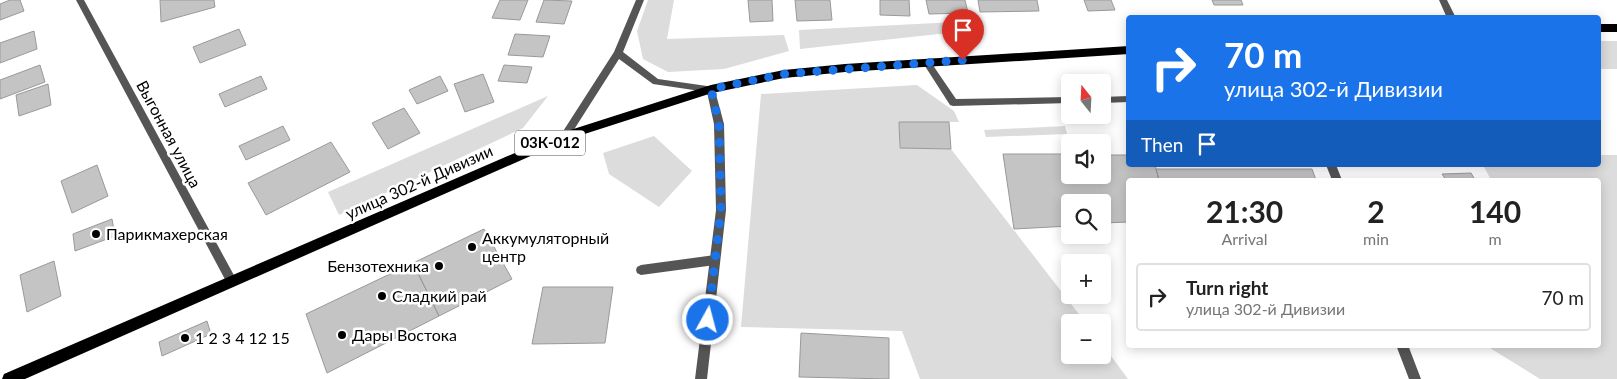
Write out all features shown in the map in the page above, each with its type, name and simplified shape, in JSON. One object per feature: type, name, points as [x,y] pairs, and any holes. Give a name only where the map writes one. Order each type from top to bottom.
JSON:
[{"type":"main road","points":[[1601,28],[1617,28]]},
{"type":"main road","name":"улица 302-й Дивизии","points":[[9,379],[566,136],[711,89],[784,74],[1126,50]]},
{"type":"street","name":"Выгонная улица","points":[[80,0],[232,282]]},
{"type":"street","points":[[566,136],[618,53],[640,0]]},
{"type":"street","points":[[1443,0],[1450,15]]},
{"type":"street","points":[[618,53],[656,82],[711,89],[719,124],[721,210],[701,379]]},
{"type":"street","points":[[926,63],[953,103],[1061,100]]},
{"type":"street","points":[[1111,100],[1126,99]]},
{"type":"street","points":[[641,270],[715,260]]},
{"type":"street","points":[[1403,348],[1415,379]]},
{"type":"shaded area","points":[[648,0],[674,0],[667,39],[784,35],[789,51],[724,69],[668,72],[643,59],[637,31]]},
{"type":"shaded area","points":[[956,22],[948,33],[800,49],[799,30]]},
{"type":"shaded area","points":[[1601,41],[1617,41],[1617,69],[1601,69]]},
{"type":"shaded area","points":[[917,85],[954,111],[959,122],[899,122],[899,148],[951,149],[1061,291],[1061,304],[1071,304],[1079,314],[1061,314],[1061,364],[1111,364],[1111,356],[1128,379],[920,379],[902,331],[741,327],[761,94]]},
{"type":"shaded area","points":[[548,96],[523,128],[339,215],[328,192]]},
{"type":"shaded area","points":[[1065,126],[1067,134],[986,137],[984,130]]},
{"type":"shaded area","points":[[654,136],[692,171],[659,207],[609,174],[603,153]]},
{"type":"shaded area","points":[[1601,155],[1617,155],[1617,379],[1540,379],[1490,348],[1601,348],[1601,178],[1490,178],[1484,167],[1601,167]]},
{"type":"building","points":[[10,0],[20,0],[24,11],[0,20],[0,4]]},
{"type":"building","points":[[160,0],[214,0],[215,7],[161,22]]},
{"type":"building","points":[[500,0],[528,0],[520,20],[492,18]]},
{"type":"building","points":[[544,0],[572,1],[564,24],[536,22]]},
{"type":"building","points":[[748,0],[772,0],[773,21],[750,22]]},
{"type":"building","points":[[795,0],[830,0],[832,20],[797,21]]},
{"type":"building","points":[[880,0],[909,0],[910,16],[880,15]]},
{"type":"building","points":[[926,0],[965,0],[968,13],[929,14]]},
{"type":"building","points":[[978,0],[1037,0],[1039,11],[980,12]]},
{"type":"building","points":[[1084,0],[1111,0],[1115,10],[1088,11]]},
{"type":"building","points":[[1212,0],[1241,0],[1243,5],[1214,5]]},
{"type":"building","points":[[239,29],[246,45],[200,63],[193,47]]},
{"type":"building","points":[[34,31],[37,49],[0,63],[0,43]]},
{"type":"building","points":[[515,34],[550,36],[543,57],[508,55]]},
{"type":"building","points":[[40,65],[45,82],[0,99],[0,80]]},
{"type":"building","points":[[504,65],[532,67],[527,83],[498,81]]},
{"type":"building","points":[[483,74],[494,102],[465,112],[454,84]]},
{"type":"building","points":[[261,76],[267,89],[225,107],[219,94]]},
{"type":"building","points":[[440,76],[448,91],[417,104],[409,90]]},
{"type":"building","points":[[48,84],[51,105],[19,116],[16,95]]},
{"type":"building","points":[[404,108],[420,133],[388,149],[372,123]]},
{"type":"building","points":[[899,122],[949,122],[951,149],[900,148]]},
{"type":"building","points":[[283,126],[290,140],[246,160],[239,146]]},
{"type":"building","points":[[331,142],[350,172],[266,215],[248,183]]},
{"type":"building","points":[[1003,154],[1061,154],[1061,184],[1111,184],[1111,155],[1126,155],[1126,167],[1156,167],[1158,178],[1126,178],[1126,222],[1111,223],[1111,194],[1061,194],[1061,226],[1014,229]]},
{"type":"building","points":[[97,165],[108,196],[72,213],[61,181]]},
{"type":"building","points":[[1156,169],[1312,169],[1315,178],[1158,178]]},
{"type":"building","points":[[1471,173],[1474,178],[1445,178],[1442,174]]},
{"type":"building","points":[[112,219],[115,236],[75,251],[73,234]]},
{"type":"building","points":[[484,229],[512,279],[439,316],[413,263]]},
{"type":"building","points":[[54,261],[61,296],[27,312],[20,275]]},
{"type":"building","points":[[413,263],[439,316],[327,373],[306,314]]},
{"type":"building","points":[[543,287],[613,287],[605,343],[532,344]]},
{"type":"building","name":"1 2 3 4 12 15","points":[[207,321],[211,334],[162,356],[159,342]]},
{"type":"building","points":[[801,333],[889,338],[889,379],[799,377]]},
{"type":"place","name":"Парикмахерская","points":[[96,234]]},
{"type":"place","name":"Аккумуляторный центр","points":[[472,247]]},
{"type":"place","name":"Бензотехника","points":[[439,266]]},
{"type":"place","name":"Сладкий рай","points":[[382,296]]},
{"type":"place","name":"Дары Востока","points":[[342,335]]},
{"type":"place","name":"1 2 3 4 12 15","points":[[185,338]]},
{"type":"route","points":[[708,320],[721,210],[719,124],[711,89],[784,74],[963,60]]}]
